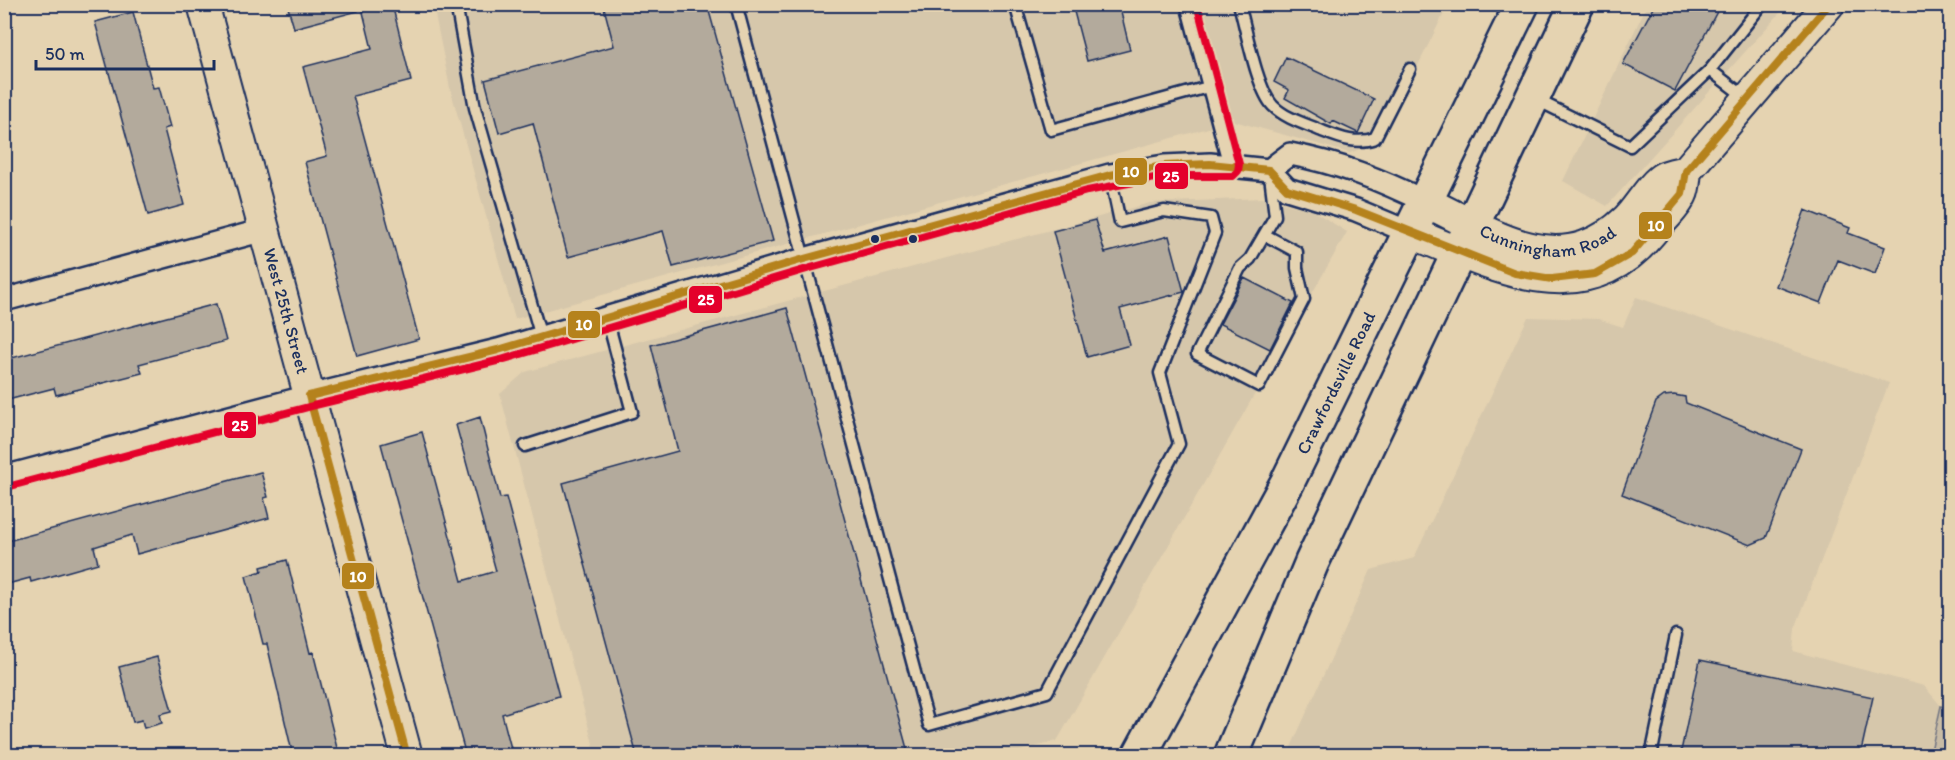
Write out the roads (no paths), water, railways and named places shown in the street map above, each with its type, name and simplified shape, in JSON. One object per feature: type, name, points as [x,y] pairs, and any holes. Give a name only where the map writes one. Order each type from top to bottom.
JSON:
[{"type":"main road","name":"Crawfordsville Road","points":[[1138,756],[1287,483],[1522,4]]},
{"type":"main road","points":[[1231,756],[1312,562],[1577,4]]},
{"type":"street","name":"West 25th Street","points":[[202,4],[407,756]]},
{"type":"street","name":"Cunningham Road","points":[[1426,202],[1465,238],[1515,273],[1539,278],[1566,278],[1595,274],[1632,253],[1648,237],[1682,194],[1686,171],[1829,4]]},
{"type":"street","points":[[1269,170],[1290,154],[1313,158],[1379,179],[1426,202]]},
{"type":"street","points":[[4,477],[541,337],[804,259],[1110,175],[1164,166],[1228,166],[1269,170],[1287,189],[1356,210],[1411,233]]},
{"type":"street","points":[[4,300],[264,230]]},
{"type":"street","name":"Cunningham Road","points":[[1411,233],[1465,238]]},
{"type":"lane","points":[[456,4],[475,108],[541,337]]},
{"type":"lane","points":[[736,4],[929,725],[1047,692],[1179,444],[1160,373],[1215,233],[1211,218],[1164,212],[1120,222],[1110,175]]},
{"type":"lane","points":[[1015,4],[1050,130],[1208,87]]},
{"type":"lane","points":[[1186,4],[1228,166]]},
{"type":"lane","points":[[1239,4],[1263,89],[1272,105],[1289,117],[1341,139],[1366,142],[1375,138],[1410,69]]},
{"type":"lane","points":[[1532,98],[1630,146],[1710,70],[1760,7]]},
{"type":"lane","points":[[1710,70],[1748,99]]},
{"type":"lane","points":[[1265,235],[1297,252],[1297,268],[1304,299],[1259,386],[1197,354],[1240,268],[1250,259],[1275,216],[1269,170]]},
{"type":"lane","points":[[525,446],[632,412],[607,318]]},
{"type":"lane","points":[[1651,756],[1676,636]]}]
